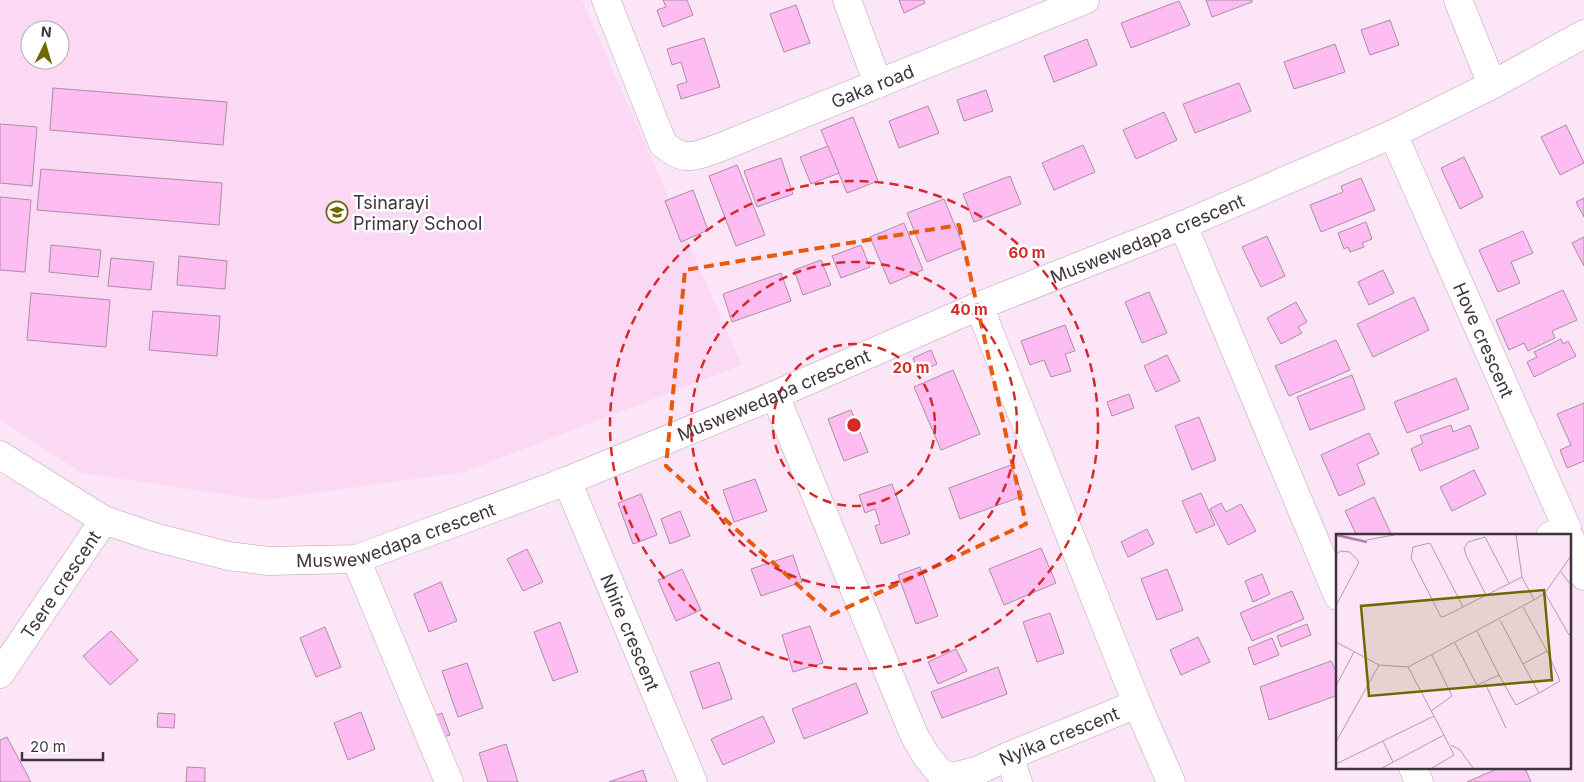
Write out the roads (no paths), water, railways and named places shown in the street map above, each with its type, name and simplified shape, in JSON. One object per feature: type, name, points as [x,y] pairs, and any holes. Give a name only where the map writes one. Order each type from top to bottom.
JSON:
[{"type":"street","name":"Gaka road","points":[[606,0],[663,144],[674,154],[690,158],[1084,0]]},
{"type":"street","points":[[847,0],[878,84]]},
{"type":"street","points":[[1458,0],[1492,85]]},
{"type":"street","name":"Muswewedapa crescent","points":[[0,455],[104,520],[154,537],[228,556],[269,561],[356,559],[567,482],[775,395],[979,306],[1183,225],[1393,134],[1492,85],[1584,34]]},
{"type":"street","name":"Hove crescent","points":[[1393,134],[1564,534]]},
{"type":"street","points":[[1183,225],[1336,591]]},
{"type":"street","name":"Nyika crescent","points":[[775,395],[914,735],[925,754],[940,773],[953,777],[979,770],[1137,704],[979,306]]},
{"type":"street","name":"Nhire crescent","points":[[567,482],[692,782]]},
{"type":"street","name":"Tsere crescent","points":[[0,674],[104,520]]},
{"type":"street","name":"Hove crescent","points":[[1572,551],[1584,576]]},
{"type":"street","points":[[356,559],[449,782]]},
{"type":"street","points":[[1137,704],[1171,782]]},
{"type":"street","points":[[1009,756],[1018,782]]},
{"type":"street","points":[[1414,770],[1419,782]]},
{"type":"place","name":"Tsinarayi Primary School","points":[[337,212]]}]
